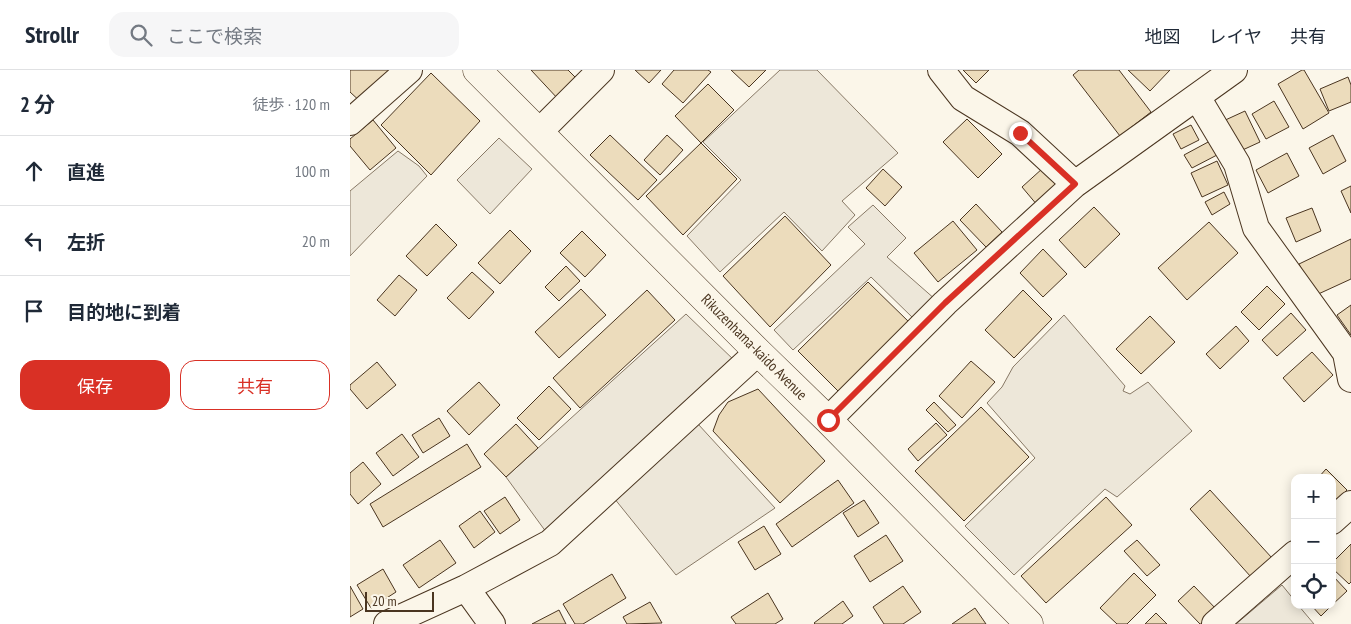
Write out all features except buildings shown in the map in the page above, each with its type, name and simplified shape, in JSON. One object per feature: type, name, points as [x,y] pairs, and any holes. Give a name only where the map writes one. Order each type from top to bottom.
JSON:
[{"type":"highway","name":"Rikuzenhama-kaido Avenue","points":[[478,70],[1030,624]]},
{"type":"street","points":[[350,122],[409,70]]},
{"type":"street","points":[[540,131],[601,70]]},
{"type":"street","points":[[941,70],[963,98],[1020,133],[1075,184]]},
{"type":"street","points":[[828,420],[945,303],[1075,184],[1234,70]]},
{"type":"street","points":[[1197,97],[1237,164],[1256,228],[1346,353],[1351,379]]},
{"type":"street","points":[[387,624],[466,588],[550,543],[758,352]]},
{"type":"street","points":[[1334,519],[1351,504]]},
{"type":"street","points":[[1215,624],[1291,558]]},
{"type":"street","points":[[466,588],[492,624]]},
{"type":"shaded area","points":[[780,70],[817,70],[898,153],[842,201],[855,215],[822,251],[784,212],[720,272],[687,236],[741,180],[703,142]]},
{"type":"shaded area","points":[[499,138],[532,169],[490,214],[457,180]]},
{"type":"shaded area","points":[[398,151],[419,166],[427,176],[350,256],[350,191]]},
{"type":"shaded area","points":[[873,205],[906,238],[887,257],[936,300],[914,319],[871,277],[793,350],[774,330],[865,244],[848,227]]},
{"type":"shaded area","points":[[686,314],[736,362],[549,536],[506,477]]},
{"type":"shaded area","points":[[1064,315],[1125,386],[1123,391],[1130,394],[1148,382],[1192,431],[1117,497],[1105,489],[1014,575],[965,526],[1035,458],[987,403],[1002,387],[1013,367]]},
{"type":"shaded area","points":[[698,424],[775,508],[676,575],[614,498]]},
{"type":"shaded area","points":[[1282,585],[1291,596],[1291,609],[1301,609],[1314,624],[1236,624]]},
{"type":"route","points":[[828,420],[945,303],[1075,184],[1020,133]]}]
